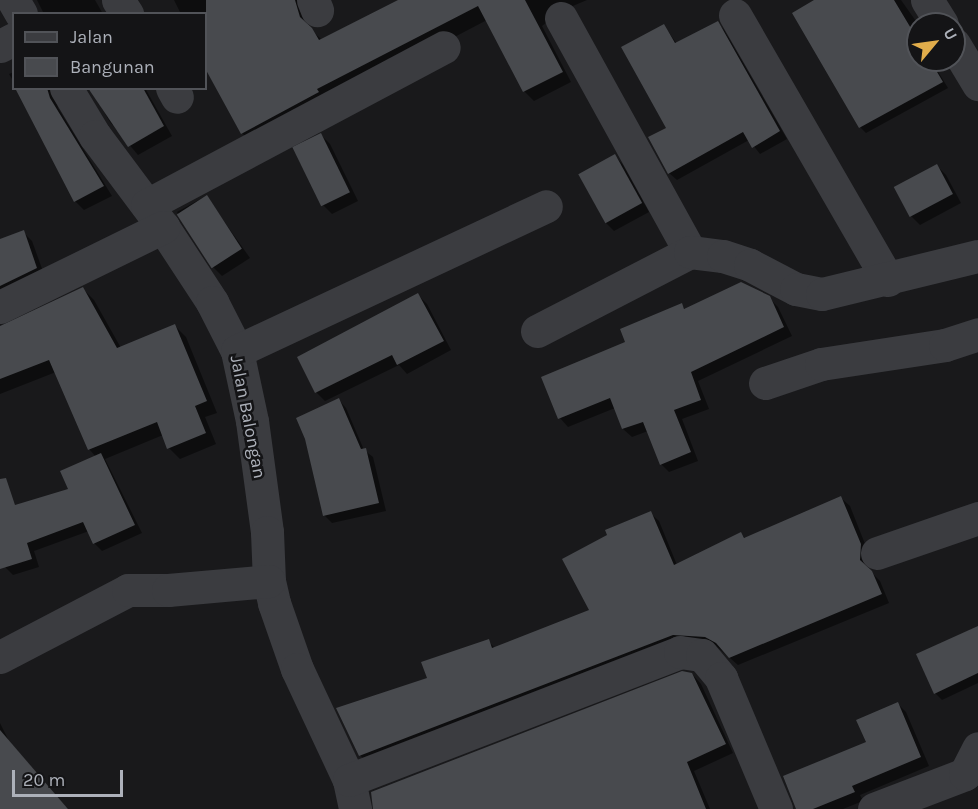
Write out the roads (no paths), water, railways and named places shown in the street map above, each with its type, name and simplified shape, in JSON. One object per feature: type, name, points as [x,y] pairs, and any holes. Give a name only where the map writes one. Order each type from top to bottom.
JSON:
[{"type":"street","points":[[735,15],[888,280]]},
{"type":"street","points":[[561,18],[690,252]]},
{"type":"street","points":[[0,307],[444,47]]},
{"type":"street","points":[[966,64],[978,84]]},
{"type":"street","name":"Jalan Balongan","points":[[67,90],[94,136],[155,216],[212,302],[237,351],[252,421],[267,532],[269,581],[278,616],[297,669],[352,794]]},
{"type":"street","points":[[237,351],[546,206]]},
{"type":"street","points":[[537,332],[690,252],[723,256],[750,265],[796,290],[822,294],[888,280],[978,256]]},
{"type":"street","points":[[765,383],[821,364],[945,345],[978,334]]},
{"type":"street","points":[[877,553],[978,518]]},
{"type":"street","points":[[0,657],[128,590],[168,590],[269,581]]},
{"type":"street","points":[[352,794],[680,652],[702,655],[721,678],[776,809]]},
{"type":"street","points":[[874,809],[965,774],[978,748]]}]
